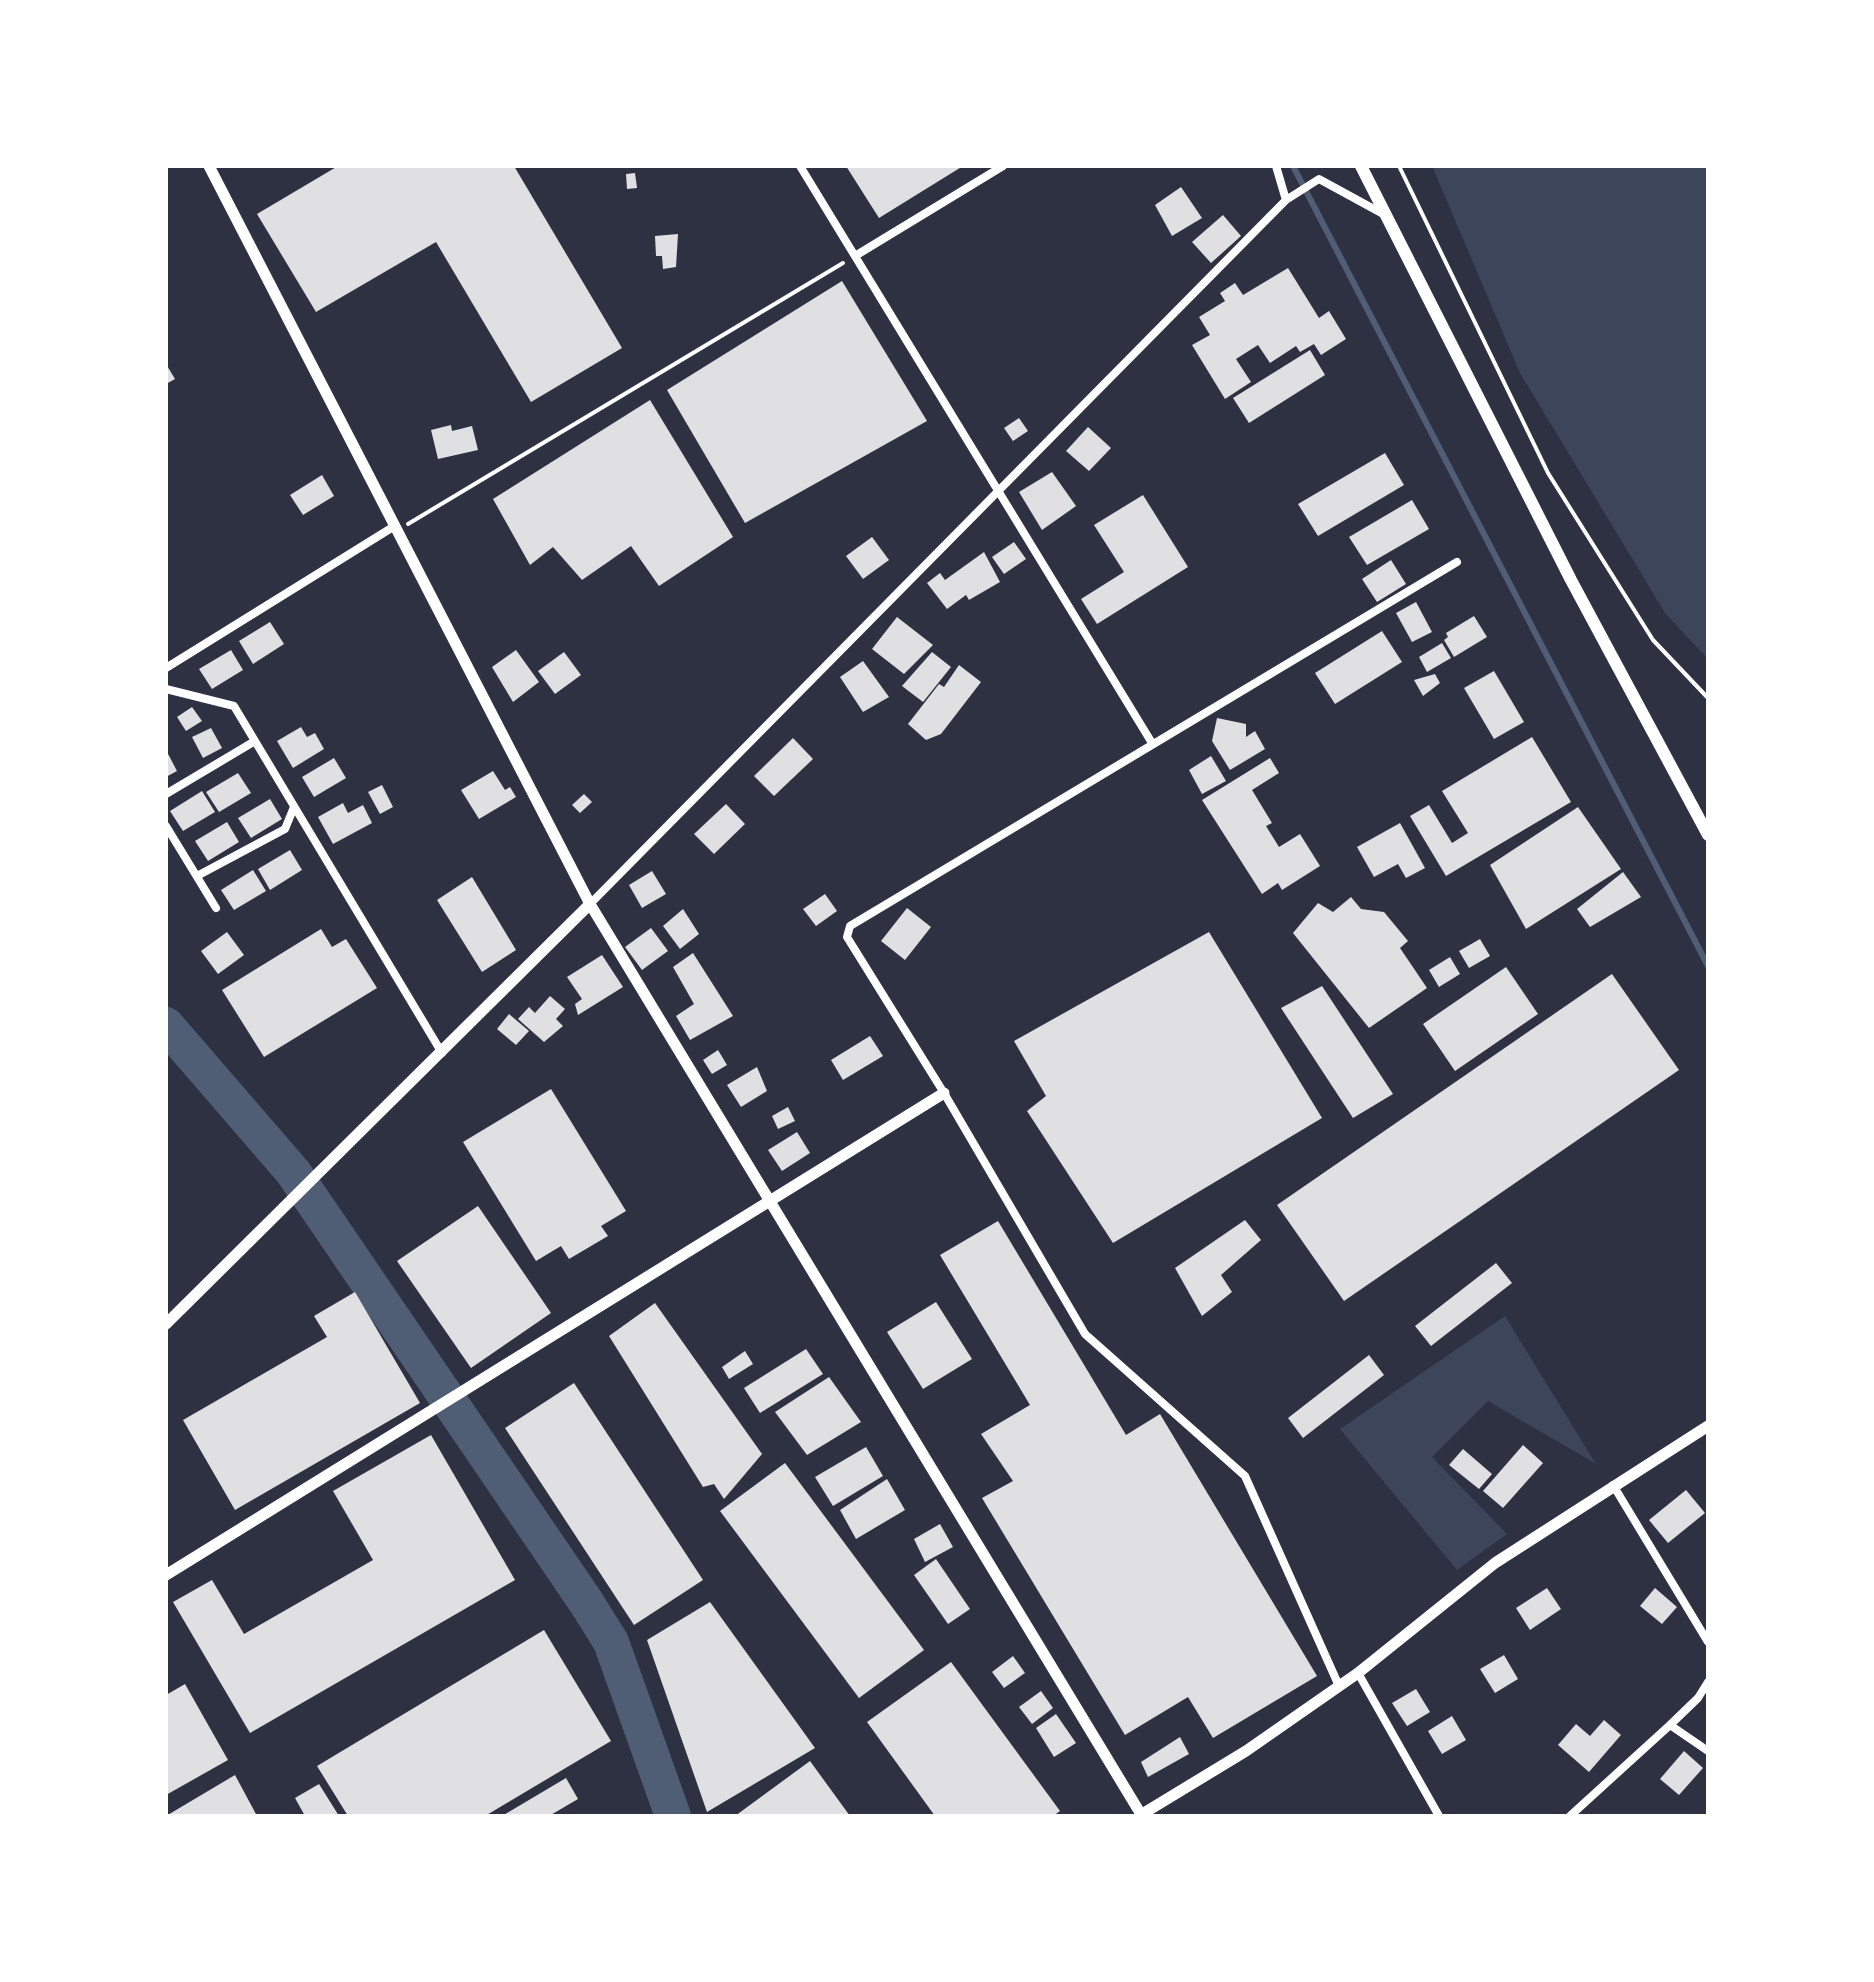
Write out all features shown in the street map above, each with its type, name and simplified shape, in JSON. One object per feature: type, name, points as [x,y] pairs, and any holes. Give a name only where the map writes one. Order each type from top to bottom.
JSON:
[{"type":"main road","points":[[1361,166],[1571,580],[1708,835]]},
{"type":"street","points":[[209,166],[590,904],[1141,1816],[1246,1751],[1358,1673],[1495,1563],[1708,1426]]},
{"type":"street","points":[[800,166],[1152,743]]},
{"type":"street","points":[[855,256],[1003,166]]},
{"type":"street","points":[[1276,166],[1289,198]]},
{"type":"street","points":[[166,1324],[317,1171],[442,1053],[1289,198],[1319,179],[1385,215]]},
{"type":"street","points":[[166,668],[394,529]]},
{"type":"street","points":[[1339,1686],[1245,1476],[1085,1334],[944,1093],[847,937],[850,926],[1457,562]]},
{"type":"street","points":[[166,689],[234,706],[442,1053]]},
{"type":"street","points":[[166,794],[255,741]]},
{"type":"street","points":[[197,876],[285,829],[294,807]]},
{"type":"street","points":[[166,826],[216,908]]},
{"type":"street","points":[[166,1575],[944,1093]]},
{"type":"street","points":[[1613,1485],[1708,1642]]},
{"type":"street","points":[[1358,1673],[1439,1816]]},
{"type":"street","points":[[1570,1816],[1698,1698],[1708,1682]]},
{"type":"street","points":[[1670,1725],[1708,1751]]},
{"type":"path","points":[[1399,166],[1548,473],[1653,640],[1708,698]]},
{"type":"path","points":[[394,529],[855,256]]},
{"type":"shaded area","points":[[1432,166],[1708,166],[1708,659],[1665,613],[1520,373]]},
{"type":"shaded area","points":[[1505,1316],[1596,1464],[1488,1401],[1432,1457],[1507,1534],[1457,1570],[1340,1429]]},
{"type":"building","points":[[338,166],[514,166],[622,348],[531,402],[436,242],[316,312],[257,214]]},
{"type":"building","points":[[846,166],[963,166],[879,218]]},
{"type":"building","points":[[635,173],[637,188],[627,189],[626,174]]},
{"type":"building","points":[[1181,187],[1202,218],[1172,236],[1155,205]]},
{"type":"building","points":[[1223,215],[1241,236],[1211,263],[1192,242]]},
{"type":"building","points":[[678,234],[676,267],[663,269],[662,256],[656,256],[655,236]]},
{"type":"building","points":[[1288,268],[1319,318],[1329,311],[1346,339],[1321,355],[1314,344],[1300,352],[1296,346],[1270,363],[1258,345],[1236,359],[1251,382],[1225,399],[1192,345],[1210,335],[1199,317],[1225,301],[1220,293],[1235,283],[1243,295]]},
{"type":"building","points":[[842,281],[927,421],[745,523],[667,390]]},
{"type":"building","points":[[1310,350],[1325,375],[1249,423],[1233,398]]},
{"type":"building","points":[[166,364],[175,379],[166,384]]},
{"type":"building","points":[[650,400],[733,537],[659,586],[631,546],[582,580],[553,547],[530,565],[493,499]]},
{"type":"building","points":[[1019,418],[1028,431],[1013,441],[1004,428]]},
{"type":"building","points":[[451,425],[452,431],[472,426],[478,450],[438,459],[431,430]]},
{"type":"building","points":[[1088,427],[1111,448],[1089,471],[1066,451]]},
{"type":"building","points":[[1385,453],[1404,485],[1318,536],[1298,504]]},
{"type":"building","points":[[1052,472],[1076,506],[1042,530],[1019,492]]},
{"type":"building","points":[[322,475],[334,496],[303,515],[290,495]]},
{"type":"building","points":[[1143,495],[1188,567],[1097,624],[1081,599],[1124,572],[1094,525]]},
{"type":"building","points":[[1412,500],[1429,529],[1367,565],[1349,537]]},
{"type":"building","points":[[872,537],[889,560],[863,579],[846,556]]},
{"type":"building","points":[[1014,542],[1026,559],[1004,574],[992,557]]},
{"type":"building","points":[[984,552],[1000,582],[969,600],[966,595],[947,609],[927,583],[940,573],[945,580]]},
{"type":"building","points":[[1391,560],[1406,584],[1377,602],[1362,579]]},
{"type":"building","points":[[1416,602],[1432,632],[1412,642],[1396,613]]},
{"type":"building","points":[[1474,616],[1487,637],[1454,657],[1444,640],[1448,637],[1446,633]]},
{"type":"building","points":[[897,617],[933,645],[904,674],[872,649]]},
{"type":"building","points":[[270,622],[284,644],[253,664],[239,641]]},
{"type":"building","points":[[1382,631],[1402,662],[1335,704],[1315,673]]},
{"type":"building","points":[[1442,643],[1451,658],[1427,672],[1419,657]]},
{"type":"building","points":[[231,650],[243,670],[212,689],[199,669]]},
{"type":"building","points":[[516,650],[539,682],[513,702],[492,667]]},
{"type":"building","points":[[564,652],[581,675],[555,694],[538,671]]},
{"type":"building","points":[[932,652],[951,667],[923,702],[902,686]]},
{"type":"building","points":[[863,661],[889,697],[863,712],[840,677]]},
{"type":"building","points":[[959,665],[981,682],[941,734],[926,740],[908,724],[939,684],[944,687]]},
{"type":"building","points":[[1494,671],[1524,722],[1494,739],[1464,688]]},
{"type":"building","points":[[1435,674],[1440,683],[1423,696],[1414,680]]},
{"type":"building","points":[[192,707],[202,721],[186,731],[177,717]]},
{"type":"building","points":[[1217,718],[1246,724],[1246,737],[1255,731],[1265,749],[1230,770],[1212,741]]},
{"type":"building","points":[[301,727],[307,737],[315,733],[324,749],[293,768],[277,741]]},
{"type":"building","points":[[211,728],[222,748],[203,758],[192,737]]},
{"type":"building","points":[[1532,737],[1571,802],[1446,876],[1410,816],[1429,805],[1452,843],[1468,833],[1442,791]]},
{"type":"building","points":[[793,738],[813,759],[774,796],[754,776]]},
{"type":"building","points":[[166,750],[177,771],[166,777]]},
{"type":"building","points":[[1211,756],[1226,781],[1202,794],[1189,770]]},
{"type":"building","points":[[334,758],[346,778],[314,797],[302,777]]},
{"type":"building","points":[[1270,758],[1279,773],[1252,790],[1272,823],[1266,826],[1279,847],[1300,834],[1320,866],[1282,890],[1278,883],[1262,894],[1202,800]]},
{"type":"building","points":[[493,771],[505,790],[510,787],[516,797],[479,819],[461,790]]},
{"type":"building","points":[[238,773],[251,793],[219,812],[206,792]]},
{"type":"building","points":[[382,785],[393,807],[380,814],[368,792]]},
{"type":"building","points":[[202,791],[215,812],[183,831],[170,811]]},
{"type":"building","points":[[584,794],[592,802],[580,813],[572,805]]},
{"type":"building","points":[[270,799],[282,819],[251,838],[238,818]]},
{"type":"building","points":[[343,803],[348,813],[363,805],[372,823],[333,844],[318,817]]},
{"type":"building","points":[[726,804],[745,824],[714,854],[694,834]]},
{"type":"building","points":[[1578,807],[1621,869],[1526,929],[1490,865]]},
{"type":"building","points":[[227,822],[239,842],[208,861],[195,841]]},
{"type":"building","points":[[1400,823],[1425,868],[1406,878],[1398,864],[1374,877],[1357,847]]},
{"type":"building","points":[[290,850],[302,870],[270,890],[258,869]]},
{"type":"building","points":[[253,870],[266,891],[234,910],[221,890]]},
{"type":"building","points":[[652,871],[666,894],[642,908],[629,885]]},
{"type":"building","points":[[1623,872],[1641,897],[1590,927],[1577,909]]},
{"type":"building","points":[[472,877],[516,950],[482,972],[437,900]]},
{"type":"building","points":[[825,894],[837,911],[816,926],[803,909]]},
{"type":"building","points":[[1351,897],[1361,909],[1384,912],[1408,941],[1400,948],[1427,988],[1369,1028],[1293,933],[1318,903],[1333,912]]},
{"type":"building","points":[[907,908],[931,927],[905,960],[881,941]]},
{"type":"building","points":[[683,909],[699,934],[680,949],[663,926]]},
{"type":"building","points":[[651,928],[668,951],[642,970],[625,947]]},
{"type":"building","points":[[321,929],[332,947],[346,939],[377,988],[264,1057],[222,990]]},
{"type":"building","points":[[227,932],[244,955],[218,974],[201,951]]},
{"type":"building","points":[[1209,932],[1322,1118],[1113,1243],[1027,1111],[1046,1096],[1014,1041]]},
{"type":"building","points":[[1480,939],[1490,956],[1469,968],[1459,951]]},
{"type":"building","points":[[693,953],[733,1016],[690,1040],[676,1016],[694,1004],[673,967]]},
{"type":"building","points":[[602,955],[623,987],[578,1015],[575,1004],[582,999],[567,977]]},
{"type":"building","points":[[1450,957],[1460,974],[1439,987],[1429,970]]},
{"type":"building","points":[[1506,967],[1538,1014],[1455,1071],[1423,1024]]},
{"type":"building","points":[[1612,974],[1679,1070],[1344,1301],[1277,1205]]},
{"type":"building","points":[[1322,986],[1393,1094],[1353,1118],[1281,1008]]},
{"type":"building","points":[[550,996],[565,1009],[556,1019],[563,1026],[544,1042],[518,1019],[529,1007],[535,1013]]},
{"type":"building","points":[[509,1014],[529,1031],[516,1045],[497,1029]]},
{"type":"building","points":[[870,1036],[883,1056],[843,1080],[831,1060]]},
{"type":"building","points":[[718,1050],[727,1065],[712,1074],[703,1060]]},
{"type":"building","points":[[757,1067],[767,1091],[741,1107],[727,1085]]},
{"type":"building","points":[[551,1089],[626,1211],[601,1226],[608,1236],[569,1259],[561,1246],[536,1261],[463,1142]]},
{"type":"building","points":[[788,1107],[795,1121],[778,1129],[772,1116]]},
{"type":"building","points":[[797,1132],[810,1153],[782,1171],[768,1150]]},
{"type":"building","points":[[478,1206],[551,1313],[471,1368],[397,1261]]},
{"type":"building","points":[[1245,1220],[1261,1240],[1221,1275],[1232,1292],[1202,1316],[1175,1268]]},
{"type":"building","points":[[998,1221],[1126,1435],[1160,1414],[1317,1676],[1213,1738],[1188,1697],[1125,1735],[982,1498],[1013,1481],[981,1434],[1030,1405],[940,1255]]},
{"type":"building","points":[[1496,1263],[1512,1283],[1431,1346],[1415,1326]]},
{"type":"building","points":[[355,1292],[420,1403],[235,1510],[183,1420],[327,1337],[314,1316]]},
{"type":"building","points":[[936,1302],[972,1359],[923,1389],[887,1332]]},
{"type":"building","points":[[655,1303],[762,1454],[724,1499],[714,1484],[703,1487],[609,1336]]},
{"type":"building","points":[[806,1349],[823,1374],[760,1413],[744,1388]]},
{"type":"building","points":[[745,1351],[753,1364],[729,1379],[722,1367]]},
{"type":"building","points":[[1369,1355],[1384,1375],[1303,1438],[1288,1418]]},
{"type":"building","points":[[829,1377],[861,1422],[807,1455],[775,1412]]},
{"type":"building","points":[[574,1383],[703,1580],[634,1625],[505,1428]]},
{"type":"building","points":[[431,1435],[515,1580],[250,1733],[173,1602],[212,1580],[244,1634],[373,1560],[333,1491]]},
{"type":"building","points":[[1523,1445],[1543,1463],[1503,1508],[1483,1491]]},
{"type":"building","points":[[866,1447],[883,1476],[833,1506],[815,1477]]},
{"type":"building","points":[[1463,1449],[1492,1474],[1479,1489],[1449,1465]]},
{"type":"building","points":[[785,1463],[924,1650],[859,1698],[720,1511]]},
{"type":"building","points":[[887,1479],[905,1510],[856,1539],[840,1510]]},
{"type":"building","points":[[1686,1490],[1705,1513],[1668,1543],[1649,1520]]},
{"type":"building","points":[[940,1524],[953,1547],[925,1562],[914,1539]]},
{"type":"building","points":[[936,1559],[970,1609],[948,1624],[914,1575]]},
{"type":"building","points":[[1547,1588],[1561,1609],[1530,1630],[1516,1608]]},
{"type":"building","points":[[1655,1588],[1677,1607],[1662,1624],[1640,1606]]},
{"type":"building","points":[[710,1602],[815,1748],[707,1812],[647,1640]]},
{"type":"building","points":[[544,1630],[611,1741],[485,1816],[348,1816],[317,1766]]},
{"type":"building","points":[[1504,1655],[1518,1679],[1495,1693],[1480,1669]]},
{"type":"building","points":[[1013,1656],[1025,1673],[1004,1688],[992,1672]]},
{"type":"building","points":[[951,1662],[1060,1811],[1053,1816],[935,1816],[867,1722]]},
{"type":"building","points":[[185,1684],[228,1760],[166,1795],[166,1695]]},
{"type":"building","points":[[1416,1689],[1430,1712],[1407,1726],[1392,1703]]},
{"type":"building","points":[[1041,1691],[1053,1708],[1032,1724],[1019,1707]]},
{"type":"building","points":[[1056,1714],[1076,1743],[1054,1757],[1036,1728]]},
{"type":"building","points":[[1452,1716],[1466,1740],[1442,1754],[1428,1731]]},
{"type":"building","points":[[1604,1720],[1621,1735],[1589,1772],[1558,1745],[1576,1724],[1590,1736]]},
{"type":"building","points":[[1180,1737],[1189,1754],[1148,1777],[1141,1762]]},
{"type":"building","points":[[1684,1751],[1703,1768],[1679,1795],[1660,1779]]},
{"type":"building","points":[[810,1761],[850,1816],[735,1816]]},
{"type":"building","points":[[235,1775],[257,1816],[166,1816]]},
{"type":"building","points":[[566,1778],[578,1799],[549,1816],[502,1816]]},
{"type":"building","points":[[319,1784],[339,1816],[305,1816],[295,1798]]},
{"type":"waterway","points":[[1293,166],[1708,966]]},
{"type":"waterway","points":[[166,1025],[293,1172],[586,1602],[611,1642],[673,1816]]}]
